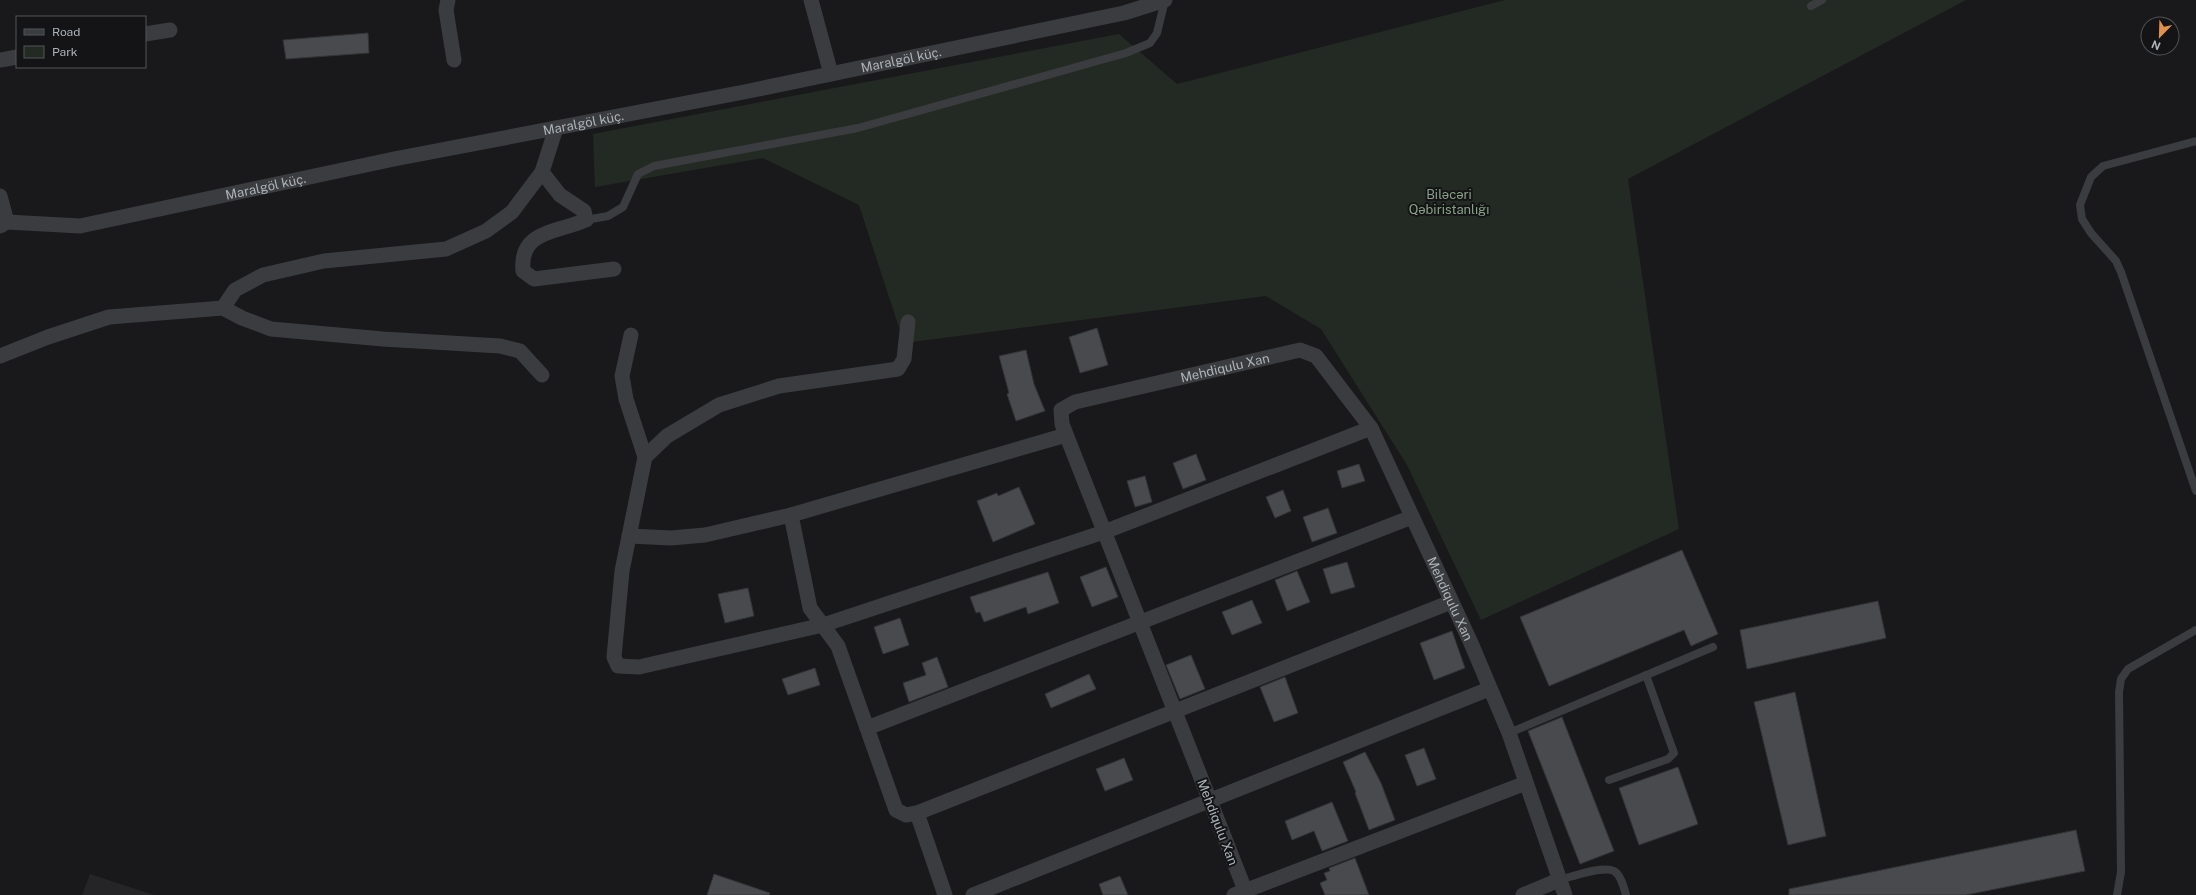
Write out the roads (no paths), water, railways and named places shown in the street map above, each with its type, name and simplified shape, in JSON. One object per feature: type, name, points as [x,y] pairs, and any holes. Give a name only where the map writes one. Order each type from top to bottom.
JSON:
[{"type":"street","points":[[448,0],[446,10],[454,60]]},
{"type":"street","points":[[811,0],[831,74]]},
{"type":"street","name":"Maralgöl küç.","points":[[4,224],[80,226],[394,159],[831,74],[1124,13],[1165,0]]},
{"type":"street","points":[[146,34],[170,30]]},
{"type":"street","points":[[0,60],[16,57]]},
{"type":"street","points":[[223,308],[235,290],[263,275],[324,261],[446,249],[486,231],[512,212],[542,172],[556,128]]},
{"type":"street","points":[[542,172],[560,195],[584,211],[586,220],[533,238],[526,246],[521,260],[523,272],[534,279],[614,269]]},
{"type":"street","points":[[0,196],[4,224]]},
{"type":"street","points":[[0,356],[48,337],[109,317],[223,308],[242,318],[271,329],[383,340],[500,346],[520,351],[542,375]]},
{"type":"street","points":[[645,457],[668,436],[719,405],[779,386],[898,369],[904,359],[908,322]]},
{"type":"street","points":[[631,335],[622,376],[626,399],[645,457],[622,571],[614,657],[618,666],[639,667],[823,625],[1104,532],[1371,428]]},
{"type":"street","name":"Mehdiqulu Xan","points":[[1242,894],[1209,800],[1066,435],[1062,424],[1061,410],[1075,402],[1300,350],[1316,356],[1371,428],[1509,733],[1565,895]]},
{"type":"street","points":[[629,536],[671,538],[705,535],[792,515],[1066,435]]},
{"type":"street","points":[[792,515],[810,608],[838,646],[896,810],[906,815],[917,813],[1451,602]]},
{"type":"street","points":[[867,728],[1412,517]]},
{"type":"street","points":[[973,895],[1489,689]]},
{"type":"street","points":[[1242,894],[1526,783]]},
{"type":"street","points":[[917,813],[944,895]]},
{"type":"street","points":[[1522,895],[1559,880]]},
{"type":"lane","points":[[586,220],[608,216],[623,207],[638,174],[654,166],[858,128],[1126,53],[1150,44],[1157,33],[1165,0]]},
{"type":"lane","points":[[1811,6],[1822,0]]},
{"type":"lane","points":[[2196,141],[2103,166],[2091,178],[2080,205],[2082,219],[2091,233],[2116,261],[2121,272],[2196,491]]},
{"type":"lane","points":[[2117,895],[2120,872],[2119,692],[2121,679],[2128,669],[2196,630]]},
{"type":"lane","points":[[1509,733],[1713,647]]},
{"type":"lane","points":[[1609,780],[1668,759],[1674,753],[1646,675]]},
{"type":"lane","points":[[1559,880],[1604,868],[1614,871],[1620,878],[1626,895]]},
{"type":"park label","name":"Biləcəri Qəbiristanlığı","points":[[1449,202]]}]
